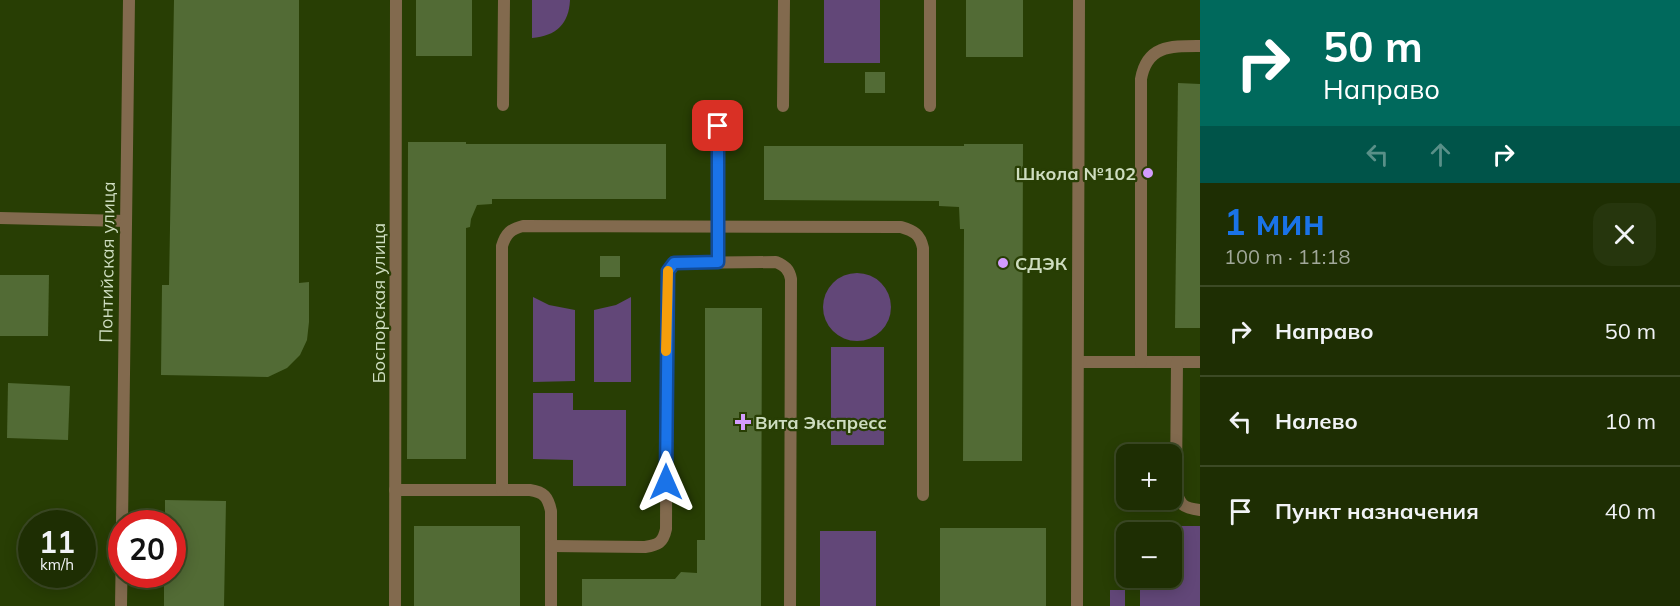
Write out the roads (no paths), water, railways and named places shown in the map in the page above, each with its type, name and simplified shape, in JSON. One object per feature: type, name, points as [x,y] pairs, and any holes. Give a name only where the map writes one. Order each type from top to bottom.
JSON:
[{"type":"street","name":"Понтийская улица","points":[[122,510],[129,0]]},
{"type":"street","name":"Боспорская улица","points":[[395,606],[396,0]]},
{"type":"street","points":[[503,105],[504,0]]},
{"type":"street","points":[[783,106],[784,0]]},
{"type":"street","points":[[930,0],[930,106]]},
{"type":"street","points":[[1077,606],[1079,0]]},
{"type":"street","points":[[1141,362],[1141,79],[1143,67],[1150,57],[1163,49],[1176,46],[1200,46]]},
{"type":"street","points":[[718,106],[718,262]]},
{"type":"street","points":[[0,218],[126,221]]},
{"type":"street","points":[[502,490],[502,246],[505,236],[512,228],[523,226],[901,227],[912,230],[921,239],[923,248],[922,495]]},
{"type":"street","points":[[551,546],[645,547],[656,546],[664,539],[666,529],[668,271],[674,263],[776,262],[789,271],[790,279],[790,606]]},
{"type":"street","points":[[1078,362],[1200,362]]},
{"type":"street","points":[[1177,362],[1176,488],[1181,504],[1189,509],[1200,510]]},
{"type":"street","points":[[395,490],[540,492],[549,501],[551,510],[551,606]]},
{"type":"street","points":[[121,588],[121,606]]},
{"type":"place","name":"Школа №102","points":[[1148,173]]},
{"type":"place","name":"СДЭК","points":[[1003,263]]},
{"type":"place","name":"Вита Экспресс","points":[[743,422]]}]
